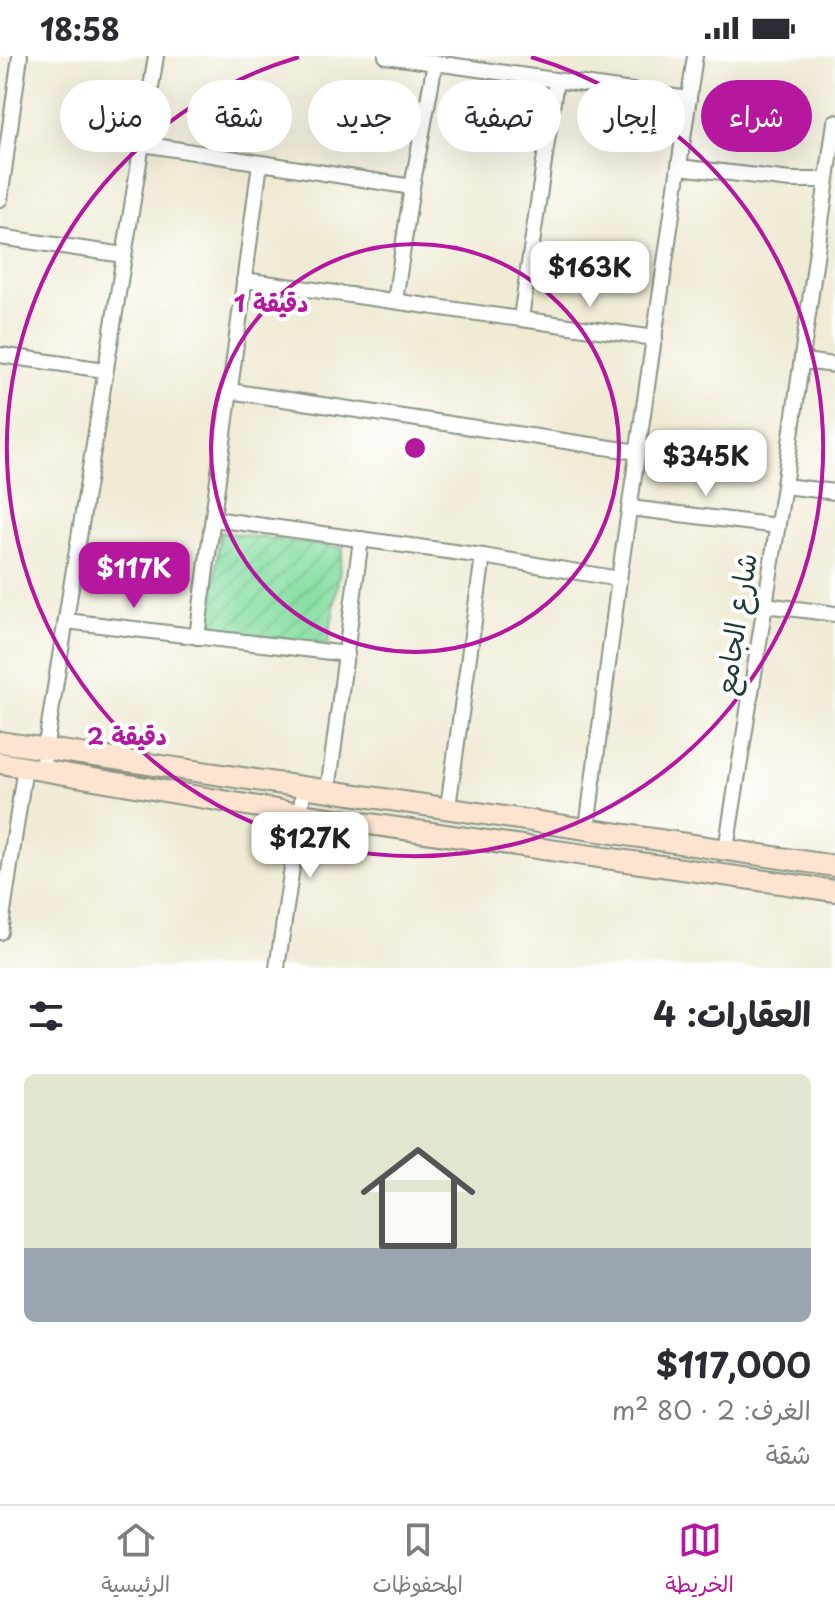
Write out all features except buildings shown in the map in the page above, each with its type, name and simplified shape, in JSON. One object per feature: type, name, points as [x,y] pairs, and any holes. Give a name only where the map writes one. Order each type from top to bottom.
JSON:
[{"type":"street","points":[[0,199],[20,56]]},
{"type":"street","points":[[152,80],[156,56]]},
{"type":"street","points":[[386,56],[549,80]]},
{"type":"street","points":[[587,828],[619,579],[695,56]]},
{"type":"street","points":[[395,301],[435,63]]},
{"type":"street","points":[[561,82],[689,99]]},
{"type":"street","name":"شارع الجامع","points":[[726,849],[803,361],[835,122]]},
{"type":"street","points":[[171,149],[412,187]]},
{"type":"street","points":[[0,932],[33,768],[46,748],[142,152]]},
{"type":"street","points":[[521,318],[546,152]]},
{"type":"street","points":[[197,637],[260,163]]},
{"type":"street","points":[[679,167],[791,180],[826,180]]},
{"type":"street","points":[[0,237],[124,255]]},
{"type":"street","points":[[244,280],[655,338]]},
{"type":"street","points":[[0,355],[105,370]]},
{"type":"street","points":[[803,361],[835,365]]},
{"type":"street","points":[[229,391],[638,452]]},
{"type":"street","points":[[784,486],[835,492]]},
{"type":"street","points":[[630,508],[778,526]]},
{"type":"street","points":[[214,519],[483,556],[619,579]]},
{"type":"street","points":[[328,791],[361,539]]},
{"type":"street","points":[[448,807],[483,556]]},
{"type":"street","points":[[765,605],[835,614]]},
{"type":"street","points":[[66,621],[347,654]]},
{"type":"street","points":[[0,742],[835,866]]},
{"type":"street","points":[[0,763],[300,814],[835,891]]},
{"type":"street","points":[[277,968],[304,787]]},
{"type":"green space","points":[[220,532],[343,548],[328,645],[209,631]]}]
